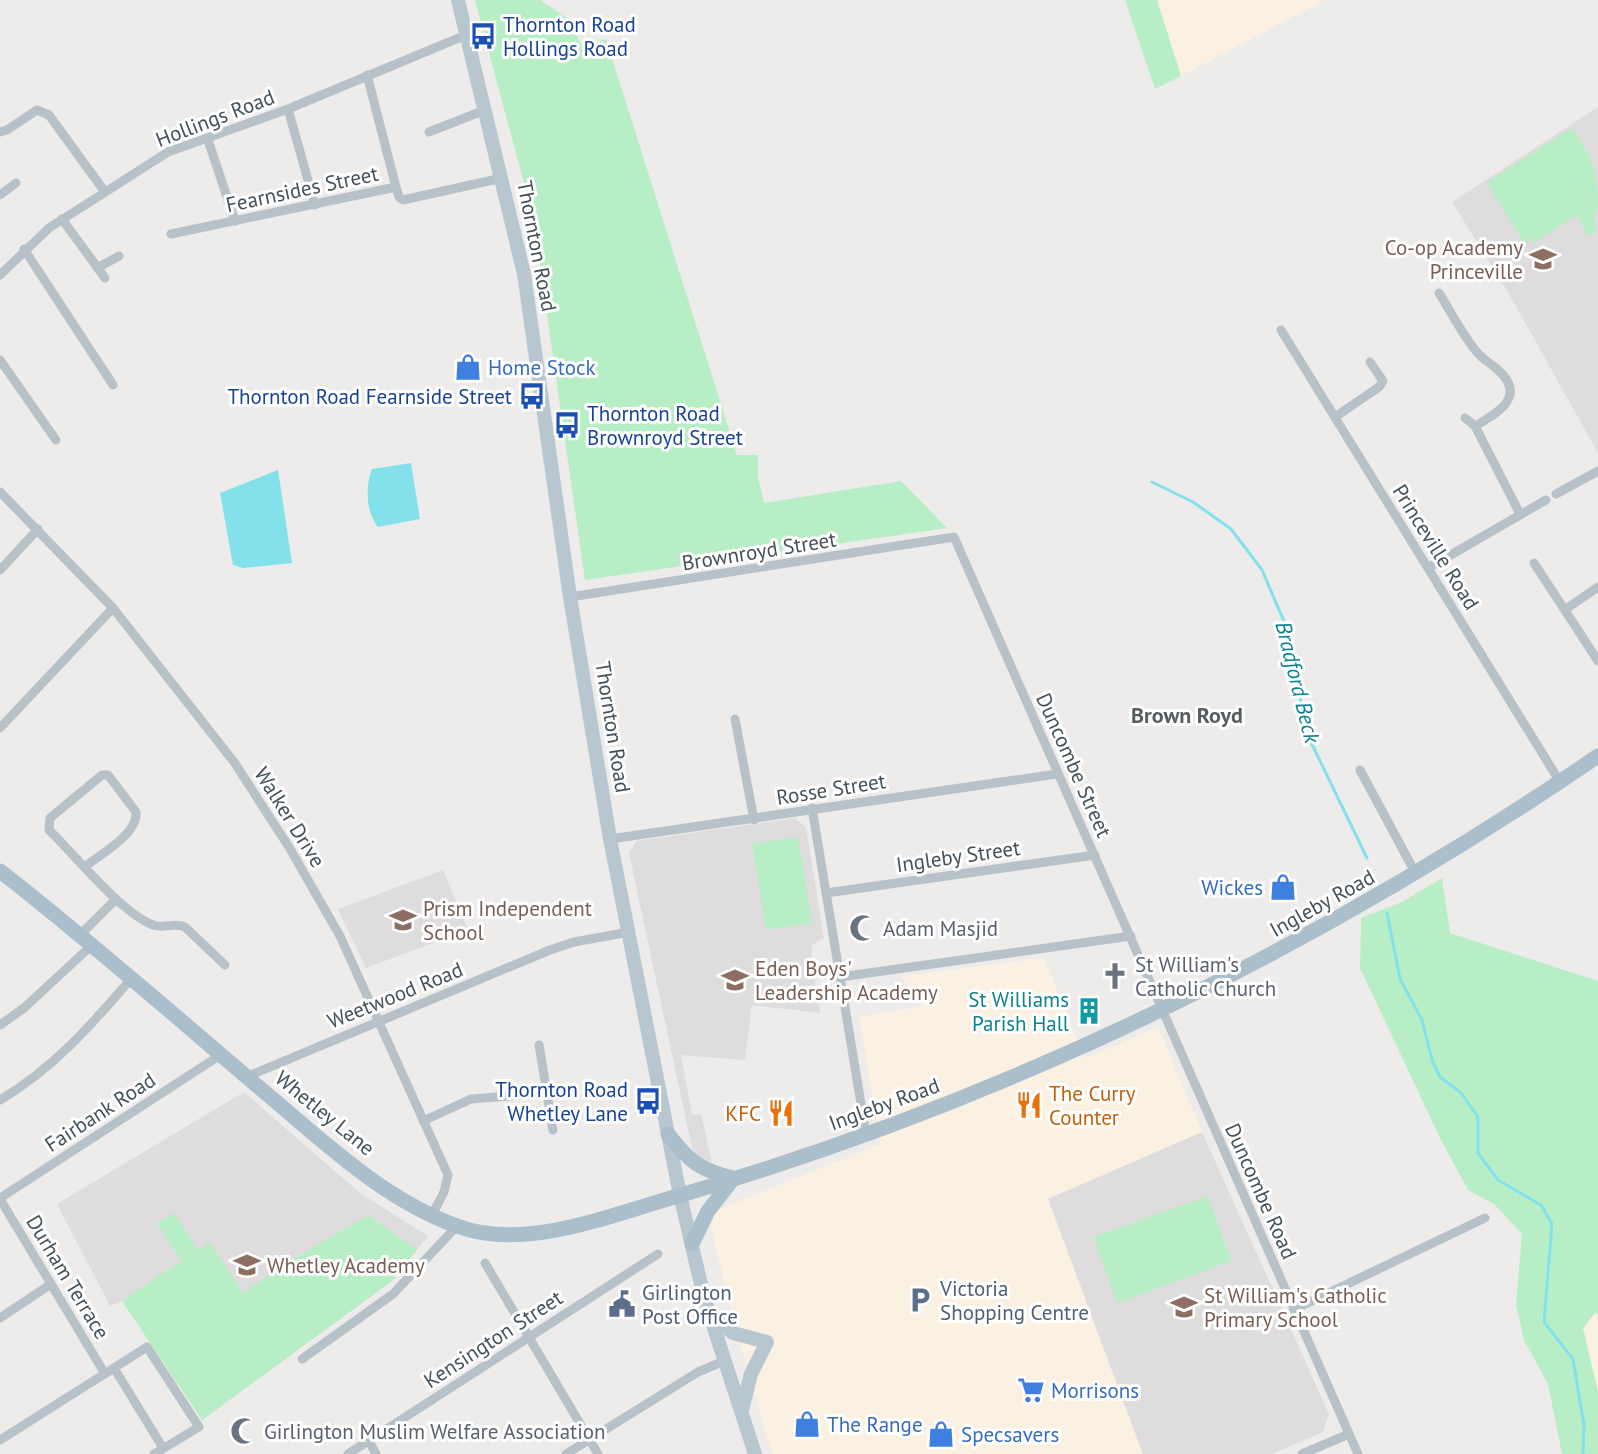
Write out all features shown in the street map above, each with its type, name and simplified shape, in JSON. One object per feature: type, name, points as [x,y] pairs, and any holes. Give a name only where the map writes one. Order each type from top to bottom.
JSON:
[{"type":"main road","name":"Thornton Road","points":[[458,0],[524,274],[570,597],[610,839],[680,1195],[709,1314],[755,1454]]},
{"type":"main road","name":"Ingleby Road","points":[[680,1195],[735,1179],[866,1134],[993,1085],[1160,1008],[1281,950],[1416,874],[1598,756]]},
{"type":"main road","name":"Whetley Lane","points":[[3,878],[80,935],[219,1056],[335,1152],[397,1196],[432,1215],[457,1226],[483,1233],[516,1237],[680,1195]]},
{"type":"main road","points":[[668,1134],[685,1156],[698,1167],[709,1173],[735,1179],[704,1216],[692,1244]]},
{"type":"main road","points":[[709,1314],[733,1333],[767,1342],[751,1374],[742,1413]]},
{"type":"street","name":"Hollings Road","points":[[0,275],[24,249],[62,219],[168,152],[208,140],[288,109],[466,35]]},
{"type":"street","points":[[367,75],[396,187]]},
{"type":"street","points":[[288,109],[315,205]]},
{"type":"street","points":[[0,132],[8,130],[37,110],[49,115],[105,192]]},
{"type":"street","points":[[429,132],[484,110]]},
{"type":"street","points":[[208,140],[235,221]]},
{"type":"street","name":"Fearnsides Street","points":[[171,234],[396,187],[399,197],[403,200],[502,178]]},
{"type":"street","points":[[0,195],[16,183]]},
{"type":"street","points":[[62,219],[105,278]]},
{"type":"street","points":[[24,249],[113,386]]},
{"type":"street","points":[[97,268],[119,256]]},
{"type":"street","points":[[1439,292],[1475,351],[1497,368],[1510,389],[1508,402],[1501,411],[1475,426]]},
{"type":"street","name":"Princeville Road","points":[[1281,330],[1560,782]]},
{"type":"street","points":[[0,360],[56,440]]},
{"type":"street","points":[[1335,417],[1379,387],[1383,381],[1370,362]]},
{"type":"street","points":[[1465,418],[1475,426],[1520,514]]},
{"type":"street","points":[[1556,494],[1598,471]]},
{"type":"street","name":"Walker Drive","points":[[0,492],[113,608],[234,762],[289,847],[340,936],[448,1175],[444,1192],[432,1215]]},
{"type":"street","points":[[1428,568],[1546,500]]},
{"type":"street","points":[[0,570],[38,529]]},
{"type":"street","name":"Brownroyd Street","points":[[570,597],[954,537]]},
{"type":"street","name":"Duncombe Street","points":[[954,537],[1057,774],[1131,936],[1160,1008]]},
{"type":"street","points":[[1534,563],[1598,661]]},
{"type":"street","points":[[1566,609],[1598,587]]},
{"type":"street","points":[[0,728],[113,608]]},
{"type":"street","points":[[735,719],[754,820]]},
{"type":"street","points":[[1360,770],[1416,874]]},
{"type":"street","points":[[86,866],[132,829],[136,819],[136,812],[108,774],[102,775],[50,818],[49,830],[116,899],[155,926],[177,923],[185,927],[225,965]]},
{"type":"street","name":"Rosse Street","points":[[610,839],[754,820],[812,808],[1057,774]]},
{"type":"street","points":[[812,808],[866,1134]]},
{"type":"street","name":"Ingleby Street","points":[[826,892],[1095,855]]},
{"type":"street","points":[[80,935],[116,899]]},
{"type":"street","name":"Weetwood Road","points":[[246,1077],[296,1054],[378,1023],[550,950],[574,942],[629,932]]},
{"type":"street","points":[[840,977],[1131,936]]},
{"type":"street","points":[[0,1025],[24,1008],[92,945]]},
{"type":"street","points":[[1,1097],[43,1070],[77,1041],[131,979]]},
{"type":"street","name":"Duncombe Road","points":[[1160,1008],[1359,1454]]},
{"type":"street","points":[[539,1045],[553,1130]]},
{"type":"street","name":"Fairbank Road","points":[[0,1198],[219,1056]]},
{"type":"street","points":[[423,1121],[471,1099],[547,1092]]},
{"type":"street","name":"Durham Terrace","points":[[0,1198],[51,1284],[163,1448]]},
{"type":"street","points":[[1293,1310],[1485,1218]]},
{"type":"street","points":[[302,1359],[393,1294],[457,1226]]},
{"type":"street","name":"Kensington Street","points":[[348,1454],[658,1254]]},
{"type":"street","points":[[484,1263],[530,1336],[598,1454]]},
{"type":"street","points":[[0,1318],[51,1284]]},
{"type":"street","points":[[0,1440],[147,1347],[199,1426],[154,1454]]},
{"type":"street","points":[[566,1454],[698,1372],[724,1361]]},
{"type":"street","points":[[1302,1454],[1350,1434]]},
{"type":"street","points":[[369,1441],[376,1454]]},
{"type":"shaded area","points":[[1157,0],[1325,0],[1181,76]]},
{"type":"shaded area","name":"Co-op Academy Princeville","points":[[1598,107],[1598,453],[1509,294],[1452,202]]},
{"type":"shaded area","name":"Eden Boys' Leadership Academy","points":[[795,818],[806,827],[824,938],[812,945],[811,955],[820,1013],[752,1005],[745,1060],[681,1055],[692,1115],[701,1114],[712,1162],[704,1161],[697,1157],[692,1148],[629,853],[637,841]]},
{"type":"shaded area","name":"Prism Independent School","points":[[443,870],[468,930],[366,968],[338,909]]},
{"type":"shaded area","points":[[1044,958],[1085,1058],[1158,1027],[1202,1132],[1048,1199],[1143,1454],[772,1454],[736,1331],[708,1214],[880,1144],[859,1017],[923,1006],[901,976]]},
{"type":"shaded area","name":"Whetley Academy","points":[[244,1092],[360,1193],[428,1236],[392,1281],[202,1420],[123,1301],[110,1306],[57,1204]]},
{"type":"shaded area","name":"St William's Catholic Primary School","points":[[1202,1132],[1329,1414],[1323,1432],[1272,1454],[1143,1454],[1048,1199]]},
{"type":"shaded area","points":[[1595,1313],[1598,1314],[1598,1392],[1583,1328]]},
{"type":"green space","points":[[475,0],[540,0],[570,20],[582,47],[606,39],[737,455],[758,455],[758,477],[764,503],[901,481],[947,528],[585,580],[533,217]]},
{"type":"green space","points":[[1125,0],[1157,0],[1181,76],[1155,89]]},
{"type":"green space","points":[[1572,128],[1589,155],[1595,171],[1598,204],[1594,220],[1596,231],[1588,236],[1576,215],[1534,243],[1531,239],[1525,244],[1486,182]]},
{"type":"green space","points":[[798,837],[812,923],[766,930],[752,844]]},
{"type":"green space","points":[[1442,878],[1450,933],[1598,981],[1598,1314],[1595,1313],[1583,1328],[1598,1392],[1598,1454],[1562,1454],[1548,1384],[1524,1340],[1516,1304],[1522,1234],[1494,1204],[1468,1190],[1440,1138],[1360,968],[1361,918],[1402,902]]},
{"type":"green space","points":[[1208,1196],[1231,1261],[1117,1303],[1093,1237]]},
{"type":"green space","points":[[174,1213],[198,1250],[210,1242],[243,1293],[282,1266],[368,1215],[417,1250],[392,1281],[202,1420],[122,1301],[181,1261],[157,1223]]},
{"type":"water","points":[[411,463],[420,519],[378,527],[371,514],[368,499],[368,483],[372,469]]},
{"type":"water","points":[[278,470],[292,563],[243,568],[233,565],[220,493]]},
{"type":"waterway","name":"Bradford Beck","points":[[1152,482],[1193,502],[1231,529],[1262,570],[1286,626],[1307,734],[1367,858]]},
{"type":"waterway","name":"Bradford Beck","points":[[1387,913],[1400,979],[1422,1020],[1432,1060],[1440,1077],[1461,1093],[1478,1117],[1478,1153],[1498,1180],[1541,1205],[1552,1224],[1544,1322],[1573,1359],[1584,1425],[1583,1454]]},
{"type":"place","name":"Thornton Road Hollings Road","points":[[483,36]]},
{"type":"place","name":"Co-op Academy Princeville","points":[[1543,259]]},
{"type":"place","name":"Home Stock","points":[[468,367]]},
{"type":"place","name":"Thornton Road Fearnside Street","points":[[532,396]]},
{"type":"place","name":"Thornton Road Brownroyd Street","points":[[567,425]]},
{"type":"place","name":"Wickes","points":[[1283,887]]},
{"type":"place","name":"Prism Independent School","points":[[403,920]]},
{"type":"place","name":"Adam Masjid","points":[[863,928]]},
{"type":"place","name":"St William's Catholic Church","points":[[1115,976]]},
{"type":"place","name":"Eden Boys' Leadership Academy","points":[[735,980]]},
{"type":"place","name":"St Williams Parish Hall","points":[[1089,1011]]},
{"type":"place","name":"Thornton Road Whetley Lane","points":[[648,1101]]},
{"type":"place","name":"The Curry Counter","points":[[1029,1105]]},
{"type":"place","name":"KFC","points":[[781,1113]]},
{"type":"place","name":"Whetley Academy","points":[[247,1265]]},
{"type":"place","name":"Victoria Shopping Centre","points":[[920,1300]]},
{"type":"place","name":"Girlington Post Office","points":[[622,1304]]},
{"type":"place","name":"St William's Catholic Primary School","points":[[1184,1307]]},
{"type":"place","name":"Morrisons","points":[[1031,1390]]},
{"type":"place","name":"The Range","points":[[807,1424]]},
{"type":"place","name":"Girlington Muslim Welfare Association","points":[[244,1431]]},
{"type":"place","name":"Specsavers","points":[[941,1434]]},
{"type":"district","name":"Brown Royd","points":[[1187,715]]}]
